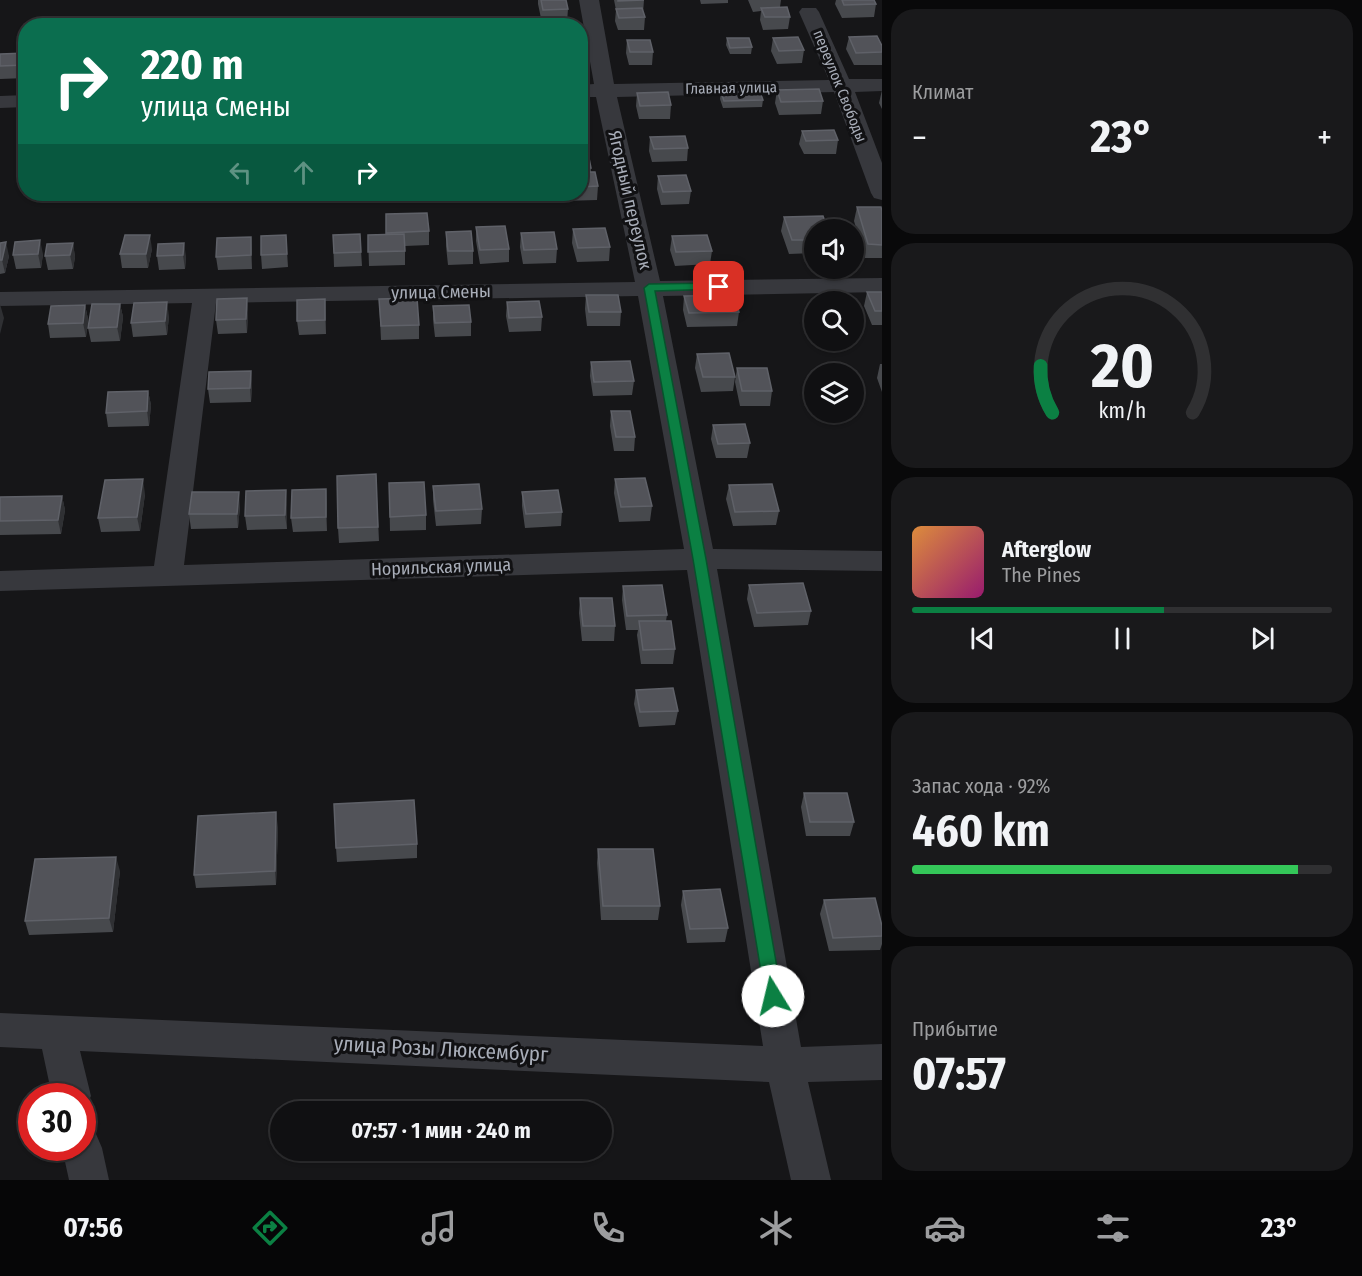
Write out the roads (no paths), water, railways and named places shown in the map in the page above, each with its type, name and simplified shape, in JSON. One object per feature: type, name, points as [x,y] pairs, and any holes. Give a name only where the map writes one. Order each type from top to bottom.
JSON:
[{"type":"street","name":"Ягодный переулок","points":[[589,0],[593,91],[649,288],[700,559],[785,1065],[811,1180]]},
{"type":"street","name":"переулок Свободы","points":[[809,12],[842,86],[882,193]]},
{"type":"street","name":"Главная улица","points":[[593,91],[882,85]]},
{"type":"street","points":[[0,102],[18,101]]},
{"type":"street","name":"улица Смены","points":[[0,299],[882,285]]},
{"type":"street","points":[[168,575],[205,296]]},
{"type":"street","name":"Норильская улица","points":[[0,581],[700,559],[882,561]]},
{"type":"street","name":"улица Розы Люксембург","points":[[0,1030],[785,1065],[882,1062]]},
{"type":"street","points":[[57,1031],[68,1083]]},
{"type":"street","points":[[85,1161],[89,1180]]}]
